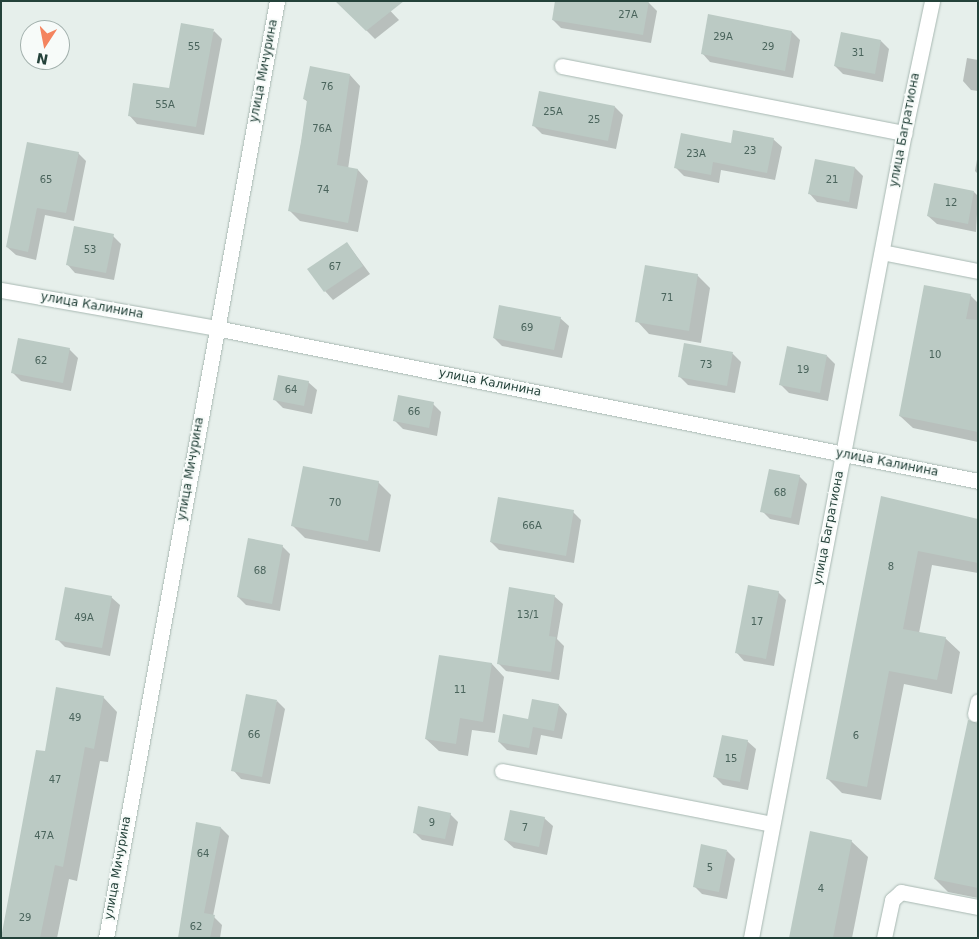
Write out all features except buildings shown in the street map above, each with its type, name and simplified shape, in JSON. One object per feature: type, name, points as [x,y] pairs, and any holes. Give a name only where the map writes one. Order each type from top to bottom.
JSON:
[{"type":"street","name":"улица Мичурина","points":[[106,938],[277,1]]},
{"type":"street","name":"улица Багратиона","points":[[751,938],[904,132],[932,1]]},
{"type":"street","points":[[562,66],[904,132]]},
{"type":"street","points":[[882,252],[978,271]]},
{"type":"street","name":"улица Калинина","points":[[1,290],[216,328],[978,481]]},
{"type":"street","points":[[502,771],[772,824]]},
{"type":"street","points":[[884,938],[892,900],[901,892],[978,907]]}]
